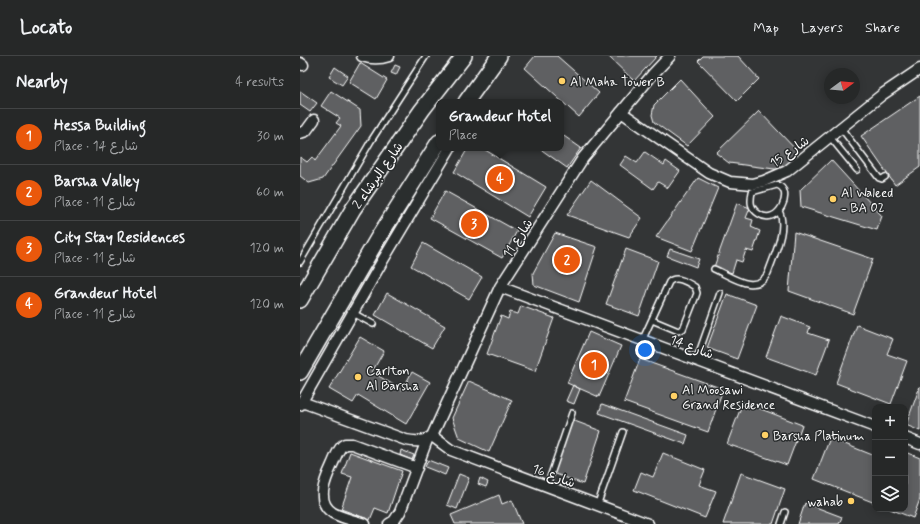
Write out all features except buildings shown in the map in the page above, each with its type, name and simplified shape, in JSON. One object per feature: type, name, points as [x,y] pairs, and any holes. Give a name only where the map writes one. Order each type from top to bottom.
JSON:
[{"type":"street","points":[[362,56],[372,59],[379,59],[389,56]]},
{"type":"street","name":"شارع البرشاء 2","points":[[300,300],[353,209],[422,110],[464,56]]},
{"type":"street","points":[[468,99],[499,56]]},
{"type":"street","name":"شارع 11","points":[[389,524],[394,521],[400,512],[430,438],[500,287],[583,158],[653,74],[670,56]]},
{"type":"street","name":"شارع 15","points":[[621,112],[709,173],[730,182],[752,188],[786,171],[884,94],[920,69]]},
{"type":"street","points":[[300,133],[306,131],[314,120]]},
{"type":"street","points":[[300,372],[382,232],[436,147]]},
{"type":"street","points":[[430,438],[416,441],[406,440],[301,403],[448,151]]},
{"type":"street","name":"شارع 14","points":[[500,287],[872,426]]},
{"type":"street","name":"شارع 16","points":[[430,438],[451,450],[648,524]]},
{"type":"street","points":[[908,439],[920,444]]},
{"type":"street","points":[[365,524],[333,513],[325,502],[323,495],[324,482],[342,446],[348,443],[352,444],[417,468]]},
{"type":"lane","points":[[300,262],[371,141],[426,56]]},
{"type":"lane","points":[[841,128],[879,178],[882,179],[885,177]]},
{"type":"lane","points":[[830,137],[857,170]]},
{"type":"lane","points":[[777,185],[783,188],[785,194],[779,211],[777,214],[769,217],[760,215],[754,210],[751,205],[752,188],[777,185]]},
{"type":"lane","points":[[714,269],[748,284],[760,283],[765,279],[782,230],[783,220],[779,211]]},
{"type":"lane","points":[[642,341],[670,280],[678,279],[695,287],[697,293],[683,329],[678,331],[652,320]]},
{"type":"lane","points":[[696,361],[720,293]]},
{"type":"lane","points":[[353,313],[373,324]]},
{"type":"lane","points":[[547,486],[572,413]]},
{"type":"lane","points":[[597,506],[623,432]]},
{"type":"lane","points":[[781,524],[785,512]]},
{"type":"place","name":"Al Maha Tower B","points":[[562,81]]},
{"type":"place","name":"Grandeur Hotel","points":[[500,179]]},
{"type":"place","name":"Al Waleed - BA 02","points":[[833,199]]},
{"type":"place","name":"City Stay Residences","points":[[474,224]]},
{"type":"place","name":"Barsha Valley","points":[[567,260]]},
{"type":"place","name":"Hessa Building","points":[[594,365]]},
{"type":"place","name":"Carlton Al Barsha","points":[[358,377]]},
{"type":"place","name":"Al Moosawi Grand Residence","points":[[674,396]]},
{"type":"place","name":"Barsha Platinum","points":[[765,435]]},
{"type":"place","name":"wahab","points":[[851,501]]}]
